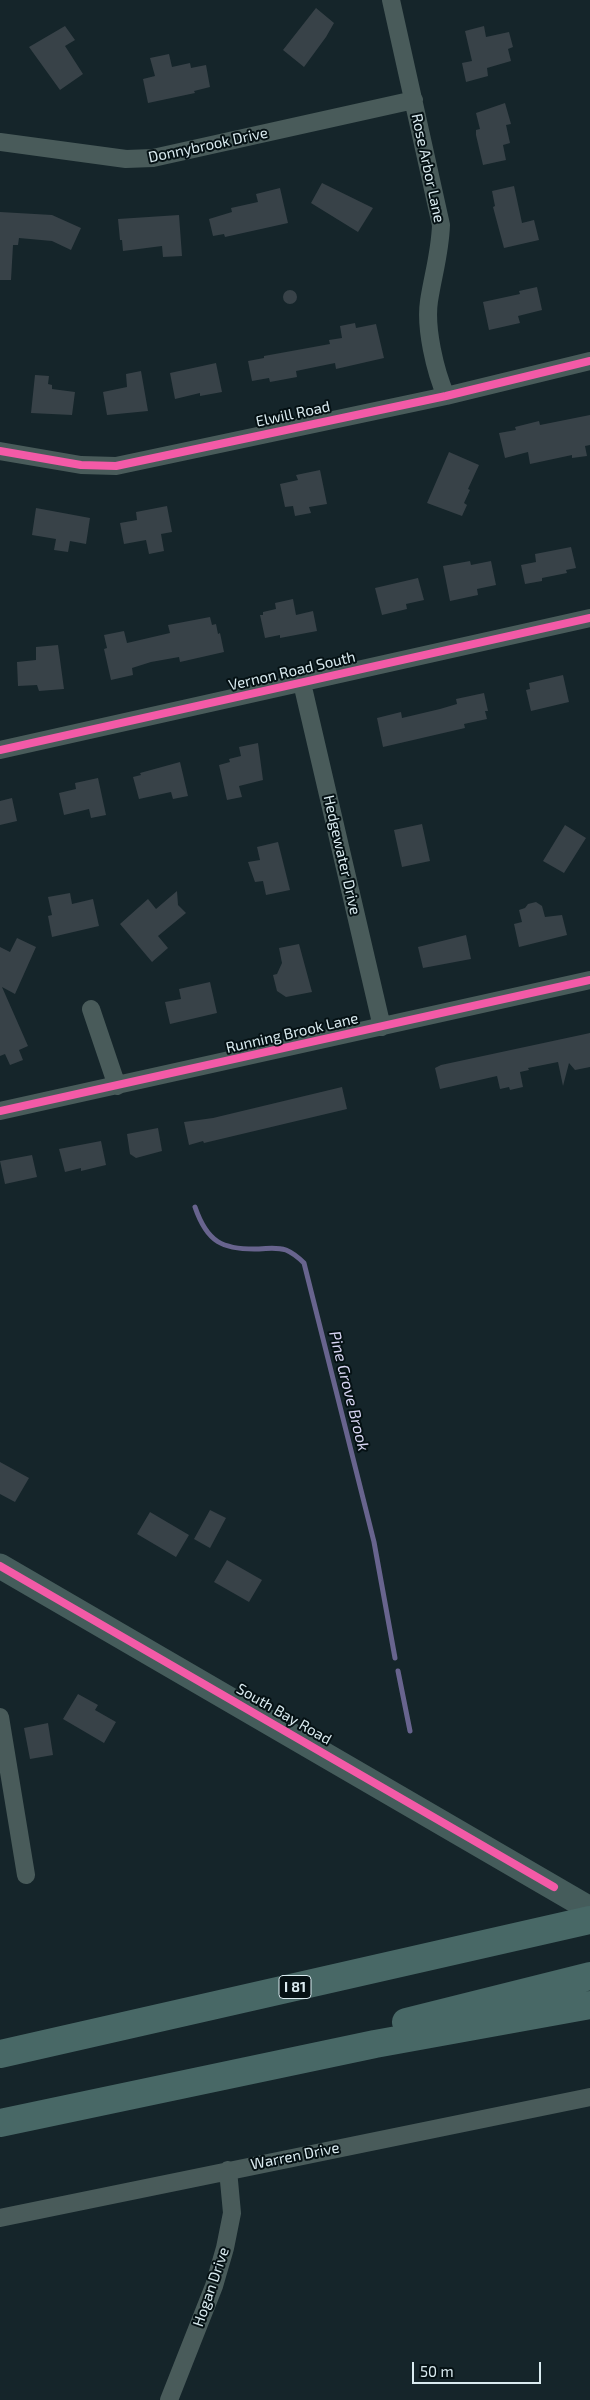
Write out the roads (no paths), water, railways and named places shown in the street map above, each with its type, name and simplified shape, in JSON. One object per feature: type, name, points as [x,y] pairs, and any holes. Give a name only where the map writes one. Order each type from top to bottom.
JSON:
[{"type":"highway","name":"I 81","points":[[0,2054],[590,1920]]},
{"type":"highway","points":[[75,2106],[590,1976]]},
{"type":"highway","points":[[0,2123],[375,2044],[590,2005]]},
{"type":"street","name":"Rose Arbor Lane","points":[[391,0],[441,225],[440,250],[429,302],[429,326],[439,381],[446,396]]},
{"type":"street","name":"Donnybrook Drive","points":[[0,142],[126,159],[153,158],[414,100]]},
{"type":"street","name":"Elwill Road","points":[[0,452],[81,465],[116,466],[446,396],[590,361]]},
{"type":"street","name":"Vernon Road South","points":[[0,750],[590,618]]},
{"type":"street","name":"Hedgewater Drive","points":[[302,682],[382,1027]]},
{"type":"street","name":"Running Brook Lane","points":[[0,1111],[590,980]]},
{"type":"street","points":[[91,1009],[117,1086]]},
{"type":"street","name":"South Bay Road","points":[[0,1566],[590,1909]]},
{"type":"street","points":[[0,1717],[26,1875]]},
{"type":"street","name":"Warren Drive","points":[[0,2218],[590,2097]]},
{"type":"street","name":"Hogan Drive","points":[[169,2400],[214,2286],[225,2248],[232,2213],[228,2170]]},
{"type":"waterway","name":"Pine Grove Brook","points":[[195,1207],[205,1228],[218,1242],[235,1248],[283,1249],[304,1263],[374,1542],[395,1658]]},
{"type":"waterway","name":"Pine Grove Brook","points":[[398,1671],[410,1731]]}]
